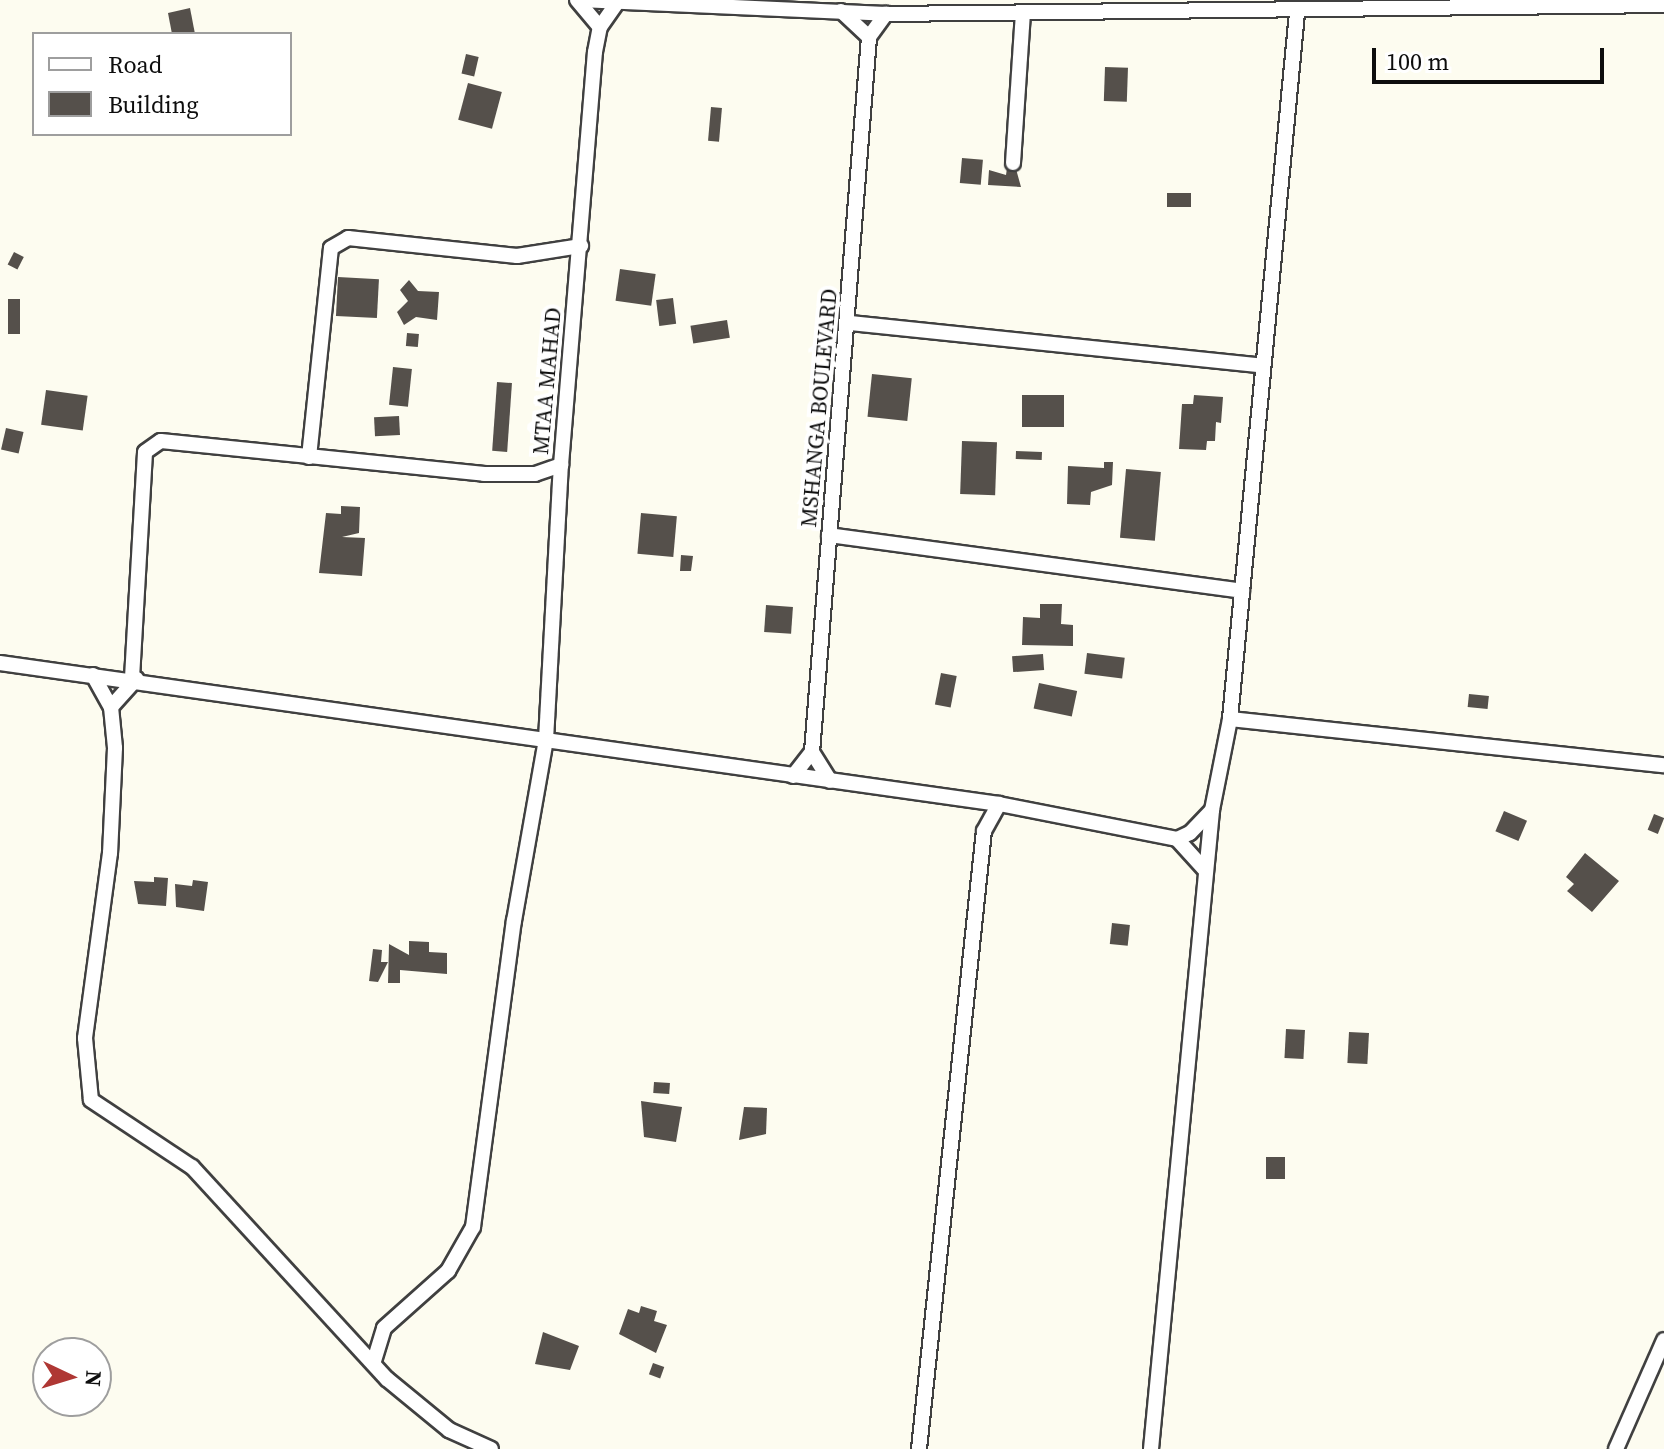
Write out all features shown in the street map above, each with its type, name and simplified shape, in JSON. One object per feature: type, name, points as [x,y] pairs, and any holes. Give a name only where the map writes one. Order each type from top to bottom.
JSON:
[{"type":"street","points":[[578,0],[886,14],[1297,13],[1664,5]]},
{"type":"street","points":[[578,0],[600,27],[617,3]]},
{"type":"street","points":[[841,11],[869,37],[886,14]]},
{"type":"street","points":[[1151,1449],[1205,870],[1212,810],[1230,719],[1297,13]]},
{"type":"street","points":[[1013,163],[1023,14]]},
{"type":"street","name":"MTAA MAHAD","points":[[374,1361],[384,1328],[448,1271],[473,1227],[514,921],[546,740],[561,465],[600,27]]},
{"type":"street","name":"MSHANGA BOULEVARD","points":[[812,752],[850,323],[869,37]]},
{"type":"street","points":[[309,457],[331,248],[348,238],[517,256],[581,246]]},
{"type":"street","points":[[850,323],[1263,366]]},
{"type":"street","points":[[111,707],[134,678],[145,452],[161,441],[484,474],[535,474],[561,465]]},
{"type":"street","points":[[829,535],[1242,591]]},
{"type":"street","points":[[0,663],[134,678],[999,804],[1177,839],[1205,870]]},
{"type":"street","points":[[93,675],[111,707],[110,853],[85,1038],[91,1100],[192,1167],[374,1361],[449,1430],[491,1449]]},
{"type":"street","points":[[1230,719],[1664,765]]},
{"type":"street","points":[[793,776],[812,752],[830,781]]},
{"type":"street","points":[[919,1449],[984,831],[999,804]]},
{"type":"street","points":[[1177,839],[1212,810]]},
{"type":"street","points":[[1616,1449],[1664,1340]]},
{"type":"building","points":[[190,8],[195,32],[172,32],[168,13]]},
{"type":"building","points":[[466,54],[479,57],[474,76],[462,73]]},
{"type":"building","points":[[1105,67],[1128,68],[1127,102],[1104,101]]},
{"type":"building","points":[[468,83],[502,92],[492,129],[458,120]]},
{"type":"building","points":[[711,107],[722,108],[719,142],[708,141]]},
{"type":"building","points":[[962,158],[983,160],[981,185],[960,183]]},
{"type":"building","points":[[1007,168],[1016,169],[1021,187],[988,185],[989,170],[1006,175]]},
{"type":"building","points":[[1167,193],[1191,193],[1191,207],[1167,207]]},
{"type":"building","points":[[14,252],[24,257],[17,269],[8,264]]},
{"type":"building","points":[[620,269],[656,274],[651,306],[616,301]]},
{"type":"building","points":[[338,277],[379,279],[377,318],[336,316]]},
{"type":"building","points":[[409,280],[418,291],[439,292],[437,320],[416,317],[404,325],[397,312],[408,301],[400,290]]},
{"type":"building","points":[[673,298],[676,324],[659,326],[656,300]]},
{"type":"building","points":[[8,299],[20,299],[20,334],[8,334]]},
{"type":"building","points":[[727,320],[730,338],[693,344],[690,326]]},
{"type":"building","points":[[407,333],[419,334],[418,347],[406,346]]},
{"type":"building","points":[[393,367],[412,369],[408,407],[389,405]]},
{"type":"building","points":[[872,374],[912,378],[907,421],[868,417]]},
{"type":"building","points":[[497,382],[512,383],[507,452],[492,451]]},
{"type":"building","points":[[46,390],[88,396],[83,431],[41,425]]},
{"type":"building","points":[[1022,395],[1064,395],[1064,427],[1022,427]]},
{"type":"building","points":[[1194,395],[1223,397],[1221,423],[1216,422],[1215,441],[1207,441],[1206,450],[1179,449],[1182,404],[1193,404]]},
{"type":"building","points":[[399,416],[400,435],[375,436],[374,417]]},
{"type":"building","points":[[6,428],[24,432],[19,453],[1,449]]},
{"type":"building","points":[[962,441],[997,442],[995,495],[960,494]]},
{"type":"building","points":[[1016,451],[1042,452],[1042,460],[1016,459]]},
{"type":"building","points":[[1104,462],[1113,462],[1112,485],[1091,492],[1090,505],[1067,504],[1068,466],[1104,468]]},
{"type":"building","points":[[1126,469],[1161,472],[1155,541],[1120,538]]},
{"type":"building","points":[[341,506],[360,507],[359,533],[342,537],[365,538],[362,576],[319,573],[326,513],[341,514]]},
{"type":"building","points":[[641,513],[677,516],[673,557],[637,554]]},
{"type":"building","points":[[681,555],[693,556],[691,571],[680,571]]},
{"type":"building","points":[[1040,604],[1062,604],[1061,624],[1073,625],[1073,646],[1022,645],[1023,617],[1040,618]]},
{"type":"building","points":[[766,605],[793,607],[791,634],[764,632]]},
{"type":"building","points":[[1087,653],[1125,658],[1122,678],[1084,674]]},
{"type":"building","points":[[1043,654],[1044,670],[1013,672],[1012,656]]},
{"type":"building","points":[[941,673],[957,676],[951,707],[935,704]]},
{"type":"building","points":[[1039,683],[1077,691],[1072,717],[1034,708]]},
{"type":"building","points":[[1469,694],[1489,696],[1488,709],[1468,707]]},
{"type":"building","points":[[1504,811],[1527,821],[1518,841],[1495,831]]},
{"type":"building","points":[[1654,814],[1664,818],[1658,834],[1648,830]]},
{"type":"building","points":[[1585,853],[1619,881],[1592,912],[1567,891],[1574,884],[1566,877]]},
{"type":"building","points":[[154,877],[168,878],[166,906],[138,904],[134,881],[154,882]]},
{"type":"building","points":[[193,880],[208,882],[204,911],[176,907],[175,884],[192,886]]},
{"type":"building","points":[[1112,923],[1130,925],[1128,946],[1110,944]]},
{"type":"building","points":[[409,941],[429,942],[429,952],[447,953],[447,974],[400,970],[400,983],[388,983],[389,944],[409,955]]},
{"type":"building","points":[[373,949],[382,950],[381,962],[388,962],[378,982],[369,981]]},
{"type":"building","points":[[1286,1029],[1305,1030],[1303,1059],[1284,1058]]},
{"type":"building","points":[[1349,1032],[1369,1033],[1367,1064],[1347,1063]]},
{"type":"building","points":[[654,1082],[670,1083],[669,1094],[653,1093]]},
{"type":"building","points":[[641,1101],[682,1107],[676,1142],[644,1137]]},
{"type":"building","points":[[744,1107],[767,1108],[766,1134],[739,1140]]},
{"type":"building","points":[[1266,1157],[1285,1157],[1285,1179],[1266,1179]]},
{"type":"building","points":[[641,1306],[657,1311],[654,1321],[667,1325],[656,1353],[619,1334],[628,1309],[639,1313]]},
{"type":"building","points":[[543,1332],[579,1346],[570,1370],[535,1364]]},
{"type":"building","points":[[653,1363],[664,1367],[660,1378],[649,1374]]}]
